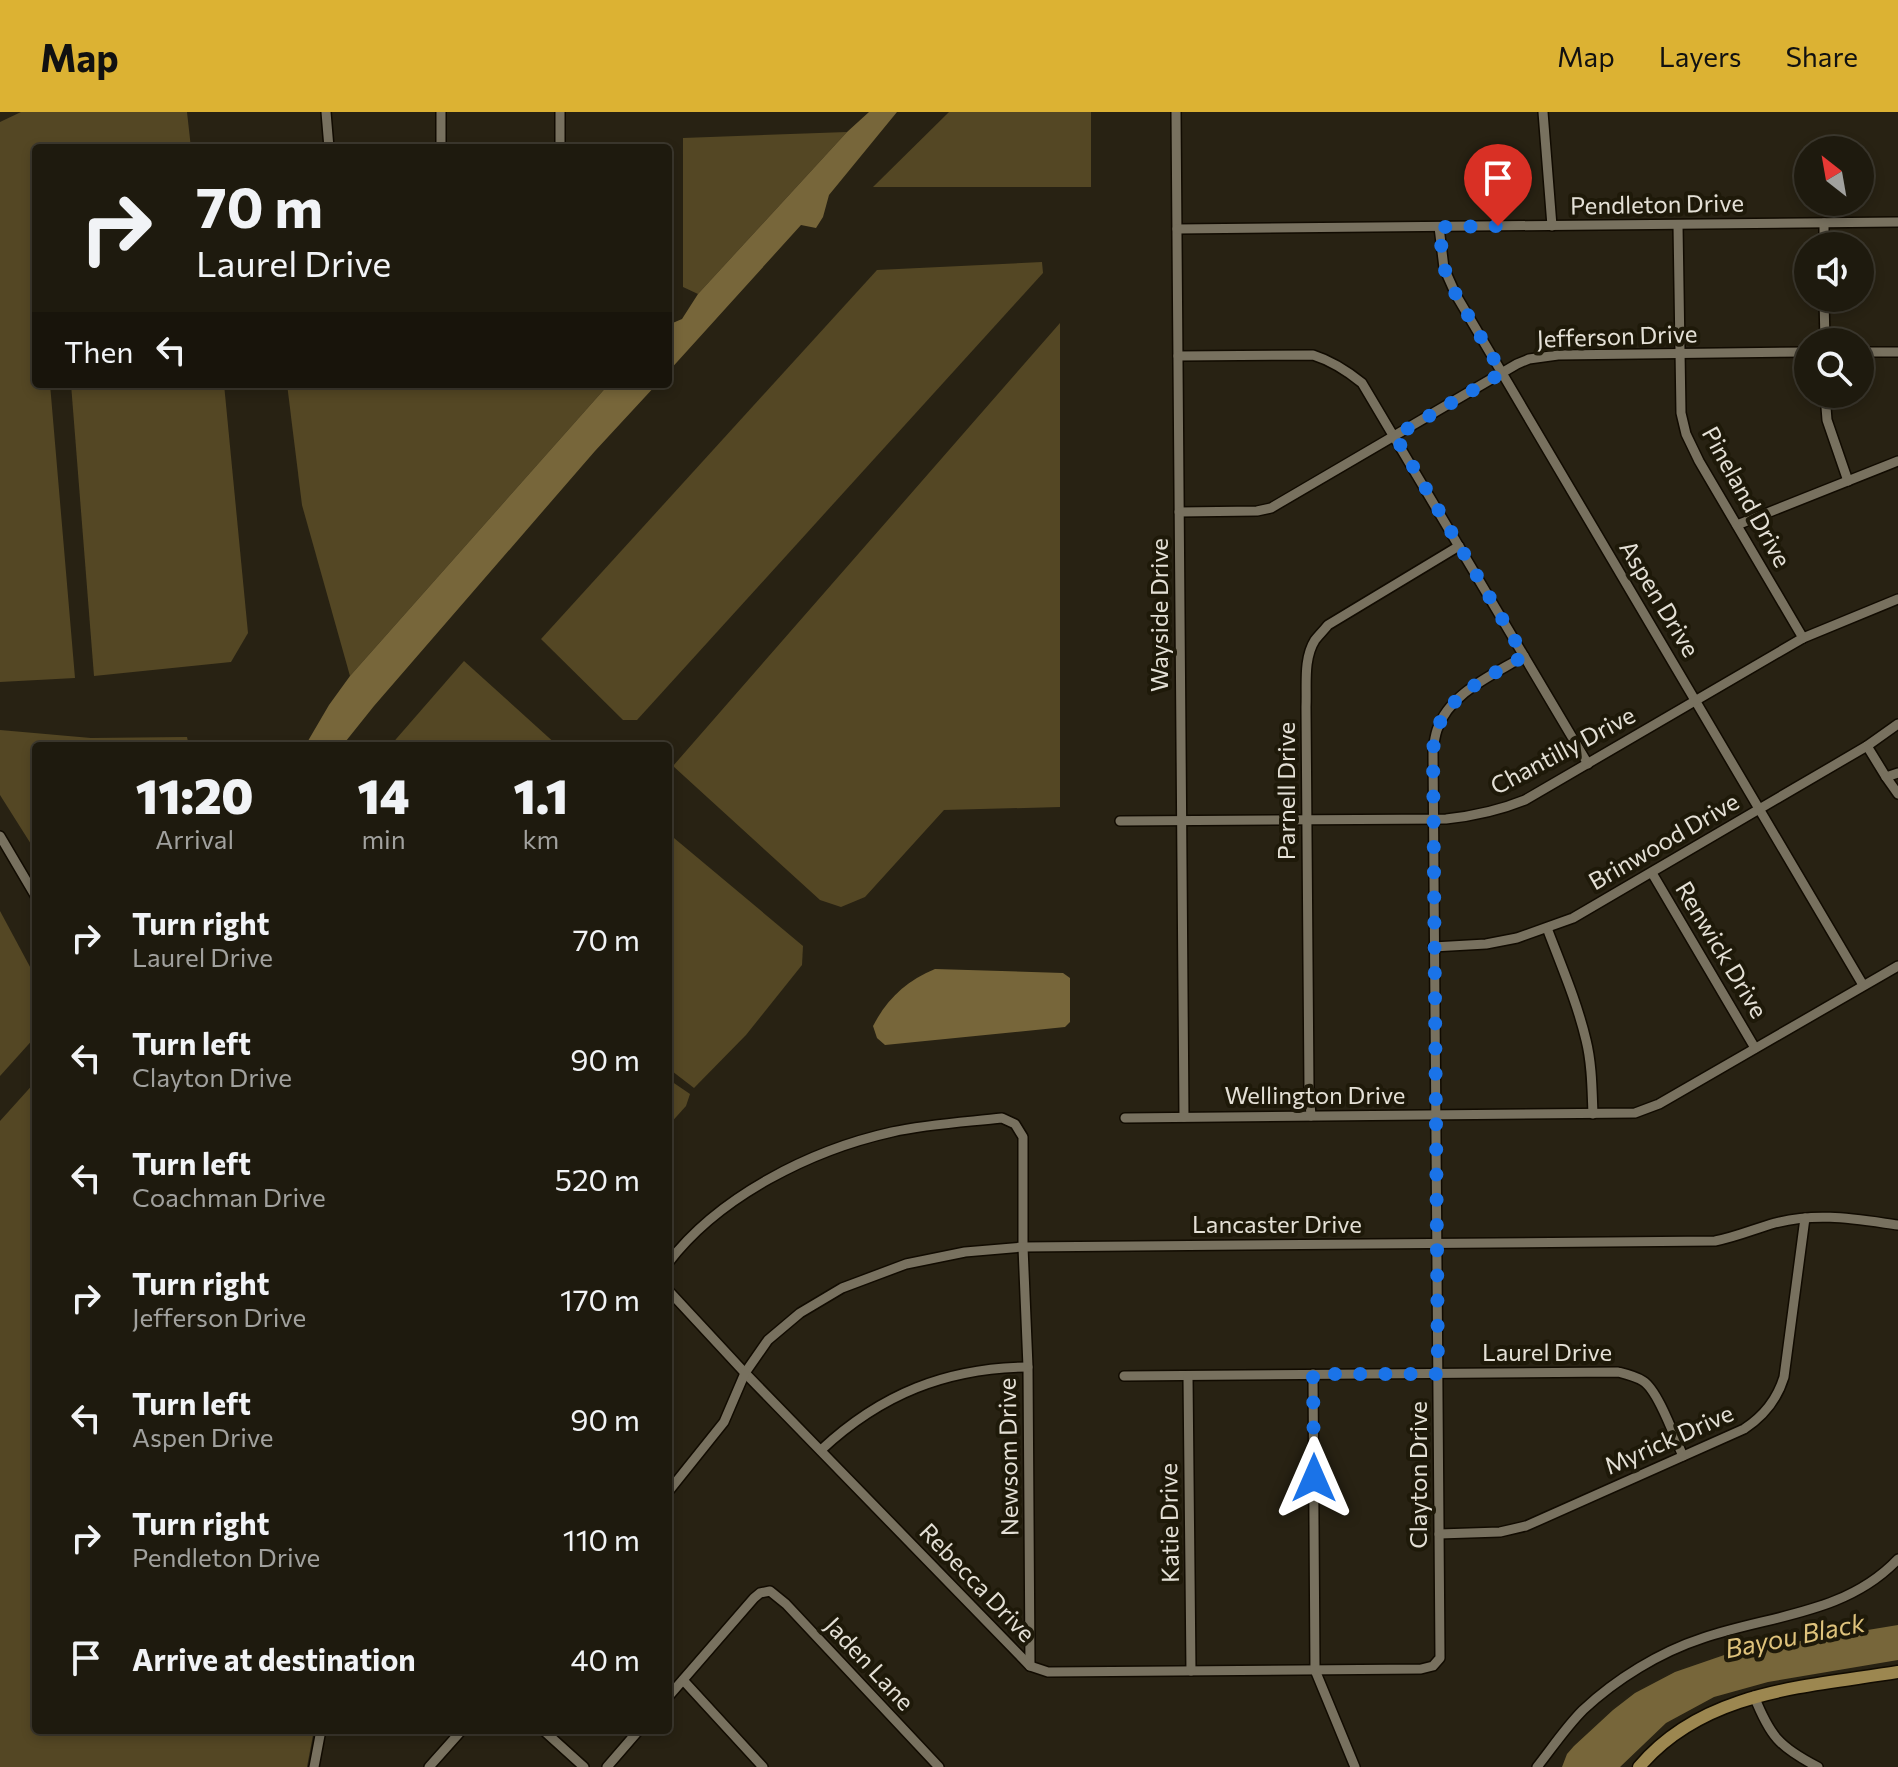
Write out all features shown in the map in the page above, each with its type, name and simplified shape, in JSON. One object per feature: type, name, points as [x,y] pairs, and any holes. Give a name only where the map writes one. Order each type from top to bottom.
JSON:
[{"type":"main road","points":[[1639,1767],[1675,1733],[1701,1716],[1754,1696],[1898,1672]]},
{"type":"street","points":[[326,112],[329,144]]},
{"type":"street","points":[[441,112],[441,144]]},
{"type":"street","points":[[560,112],[560,144]]},
{"type":"street","name":"Wayside Drive","points":[[1176,112],[1184,1117]]},
{"type":"street","points":[[1543,112],[1552,226]]},
{"type":"street","name":"Pendleton Drive","points":[[1177,229],[1898,222]]},
{"type":"street","points":[[1824,223],[1824,232]]},
{"type":"street","name":"Pineland Drive","points":[[1678,225],[1681,413],[1686,434],[1803,638]]},
{"type":"street","name":"Aspen Drive","points":[[1439,227],[1444,268],[1456,295],[1863,985]]},
{"type":"street","name":"Jefferson Drive","points":[[1179,512],[1271,508],[1529,359],[1558,355],[1794,352]]},
{"type":"street","points":[[1874,352],[1898,352]]},
{"type":"street","points":[[1178,356],[1313,355],[1346,369],[1362,383],[1588,764]]},
{"type":"street","points":[[1827,408],[1829,429],[1848,481]]},
{"type":"street","points":[[1737,525],[1898,461]]},
{"type":"street","name":"Parnell Drive","points":[[1311,1116],[1307,665],[1314,642],[1328,625],[1459,546]]},
{"type":"street","name":"Chantilly Drive","points":[[1120,821],[1432,819],[1483,815],[1525,800],[1803,638],[1898,599]]},
{"type":"street","name":"Clayton Drive","points":[[1435,1664],[1440,1658],[1433,750],[1443,716],[1458,698],[1524,656]]},
{"type":"street","name":"Brinwood Drive","points":[[1433,947],[1486,944],[1517,938],[1573,918],[1867,746],[1898,724]]},
{"type":"street","points":[[1867,746],[1898,794]]},
{"type":"street","points":[[1886,777],[1898,773]]},
{"type":"street","points":[[0,836],[32,890]]},
{"type":"street","name":"Renwick Drive","points":[[1652,873],[1755,1048]]},
{"type":"street","points":[[1547,928],[1586,1040],[1593,1114]]},
{"type":"street","name":"Wellington Drive","points":[[1125,1118],[1635,1113],[1659,1104],[1898,966]]},
{"type":"street","name":"Newsom Drive","points":[[672,1259],[715,1216],[767,1179],[846,1144],[894,1131],[1002,1118],[1015,1124],[1023,1137],[1030,1666]]},
{"type":"street","name":"Lancaster Drive","points":[[672,1487],[724,1422],[745,1373],[768,1340],[800,1313],[842,1288],[906,1264],[965,1252],[1023,1247],[1715,1241],[1734,1238],[1774,1223],[1805,1218],[1828,1216],[1898,1225]]},
{"type":"street","name":"Myrick Drive","points":[[1439,1534],[1500,1532],[1526,1526],[1760,1419],[1781,1389],[1784,1377],[1805,1218]]},
{"type":"street","name":"Rebecca Drive","points":[[672,1294],[1030,1666],[1048,1672],[1421,1669],[1435,1664]]},
{"type":"street","points":[[821,1450],[854,1421],[910,1389],[977,1370],[1028,1367]]},
{"type":"street","name":"Laurel Drive","points":[[1124,1376],[1618,1372],[1641,1380],[1654,1394],[1683,1456]]},
{"type":"street","points":[[1313,1374],[1315,1670],[1355,1767]]},
{"type":"street","name":"Katie Drive","points":[[1188,1376],[1191,1671]]},
{"type":"street","points":[[1537,1767],[1583,1711],[1626,1676],[1699,1639],[1839,1600],[1878,1578],[1898,1559]]},
{"type":"street","name":"Jaden Lane","points":[[683,1680],[754,1598],[770,1591],[786,1604],[939,1767]]},
{"type":"street","points":[[672,1692],[683,1680],[763,1767]]},
{"type":"street","points":[[1754,1696],[1776,1740],[1818,1767]]},
{"type":"street","points":[[314,1767],[320,1734]]},
{"type":"street","points":[[429,1767],[458,1734]]},
{"type":"street","points":[[547,1734],[584,1767]]},
{"type":"street","points":[[607,1767],[636,1734]]},
{"type":"shaded area","points":[[21,112],[187,112],[191,144],[32,144],[32,388],[50,388],[75,678],[0,682],[0,122]]},
{"type":"shaded area","points":[[869,112],[897,112],[829,195],[823,217],[816,228],[801,225],[672,368],[672,323],[682,319],[698,294]]},
{"type":"shaded area","points":[[949,112],[1091,112],[1091,187],[873,187]]},
{"type":"shaded area","points":[[847,132],[698,294],[683,287],[683,138]]},
{"type":"shaded area","points":[[1042,262],[1043,273],[637,720],[623,720],[541,639],[877,270]]},
{"type":"shaded area","points":[[1060,323],[1060,807],[944,810],[865,897],[841,907],[820,900],[673,766]]},
{"type":"shaded area","points":[[71,388],[224,388],[248,633],[231,662],[94,676]]},
{"type":"shaded area","points":[[287,388],[605,388],[350,676],[302,505]]},
{"type":"shaded area","points":[[605,388],[653,388],[595,451],[345,742],[307,742],[350,676]]},
{"type":"shaded area","points":[[464,661],[554,742],[393,742]]},
{"type":"shaded area","points":[[0,730],[91,738],[187,737],[188,742],[32,742],[32,846],[0,795]]},
{"type":"shaded area","points":[[672,836],[803,946],[802,965],[746,1035],[694,1088],[672,1071]]},
{"type":"shaded area","points":[[0,911],[32,971],[32,1040],[0,1076]]},
{"type":"shaded area","points":[[935,969],[1063,973],[1070,978],[1070,1022],[1065,1027],[885,1045],[877,1038],[873,1026],[878,1016],[906,985]]},
{"type":"shaded area","points":[[672,1082],[690,1094],[686,1106],[672,1122]]},
{"type":"shaded area","points":[[32,1085],[32,1734],[313,1734],[307,1767],[0,1767],[0,1121]]},
{"type":"shaded area","points":[[1898,1625],[1898,1660],[1768,1682],[1714,1697],[1666,1723],[1620,1767],[1562,1767],[1574,1746],[1613,1710],[1635,1693],[1675,1672],[1733,1652]]},
{"type":"route","points":[[1314,1478],[1313,1374],[1438,1374],[1433,750],[1443,716],[1458,698],[1524,656],[1395,436],[1502,373],[1456,295],[1444,268],[1439,227],[1498,226]]},
{"type":"water label","name":"Bayou Black","points":[[1795,1636]]}]
